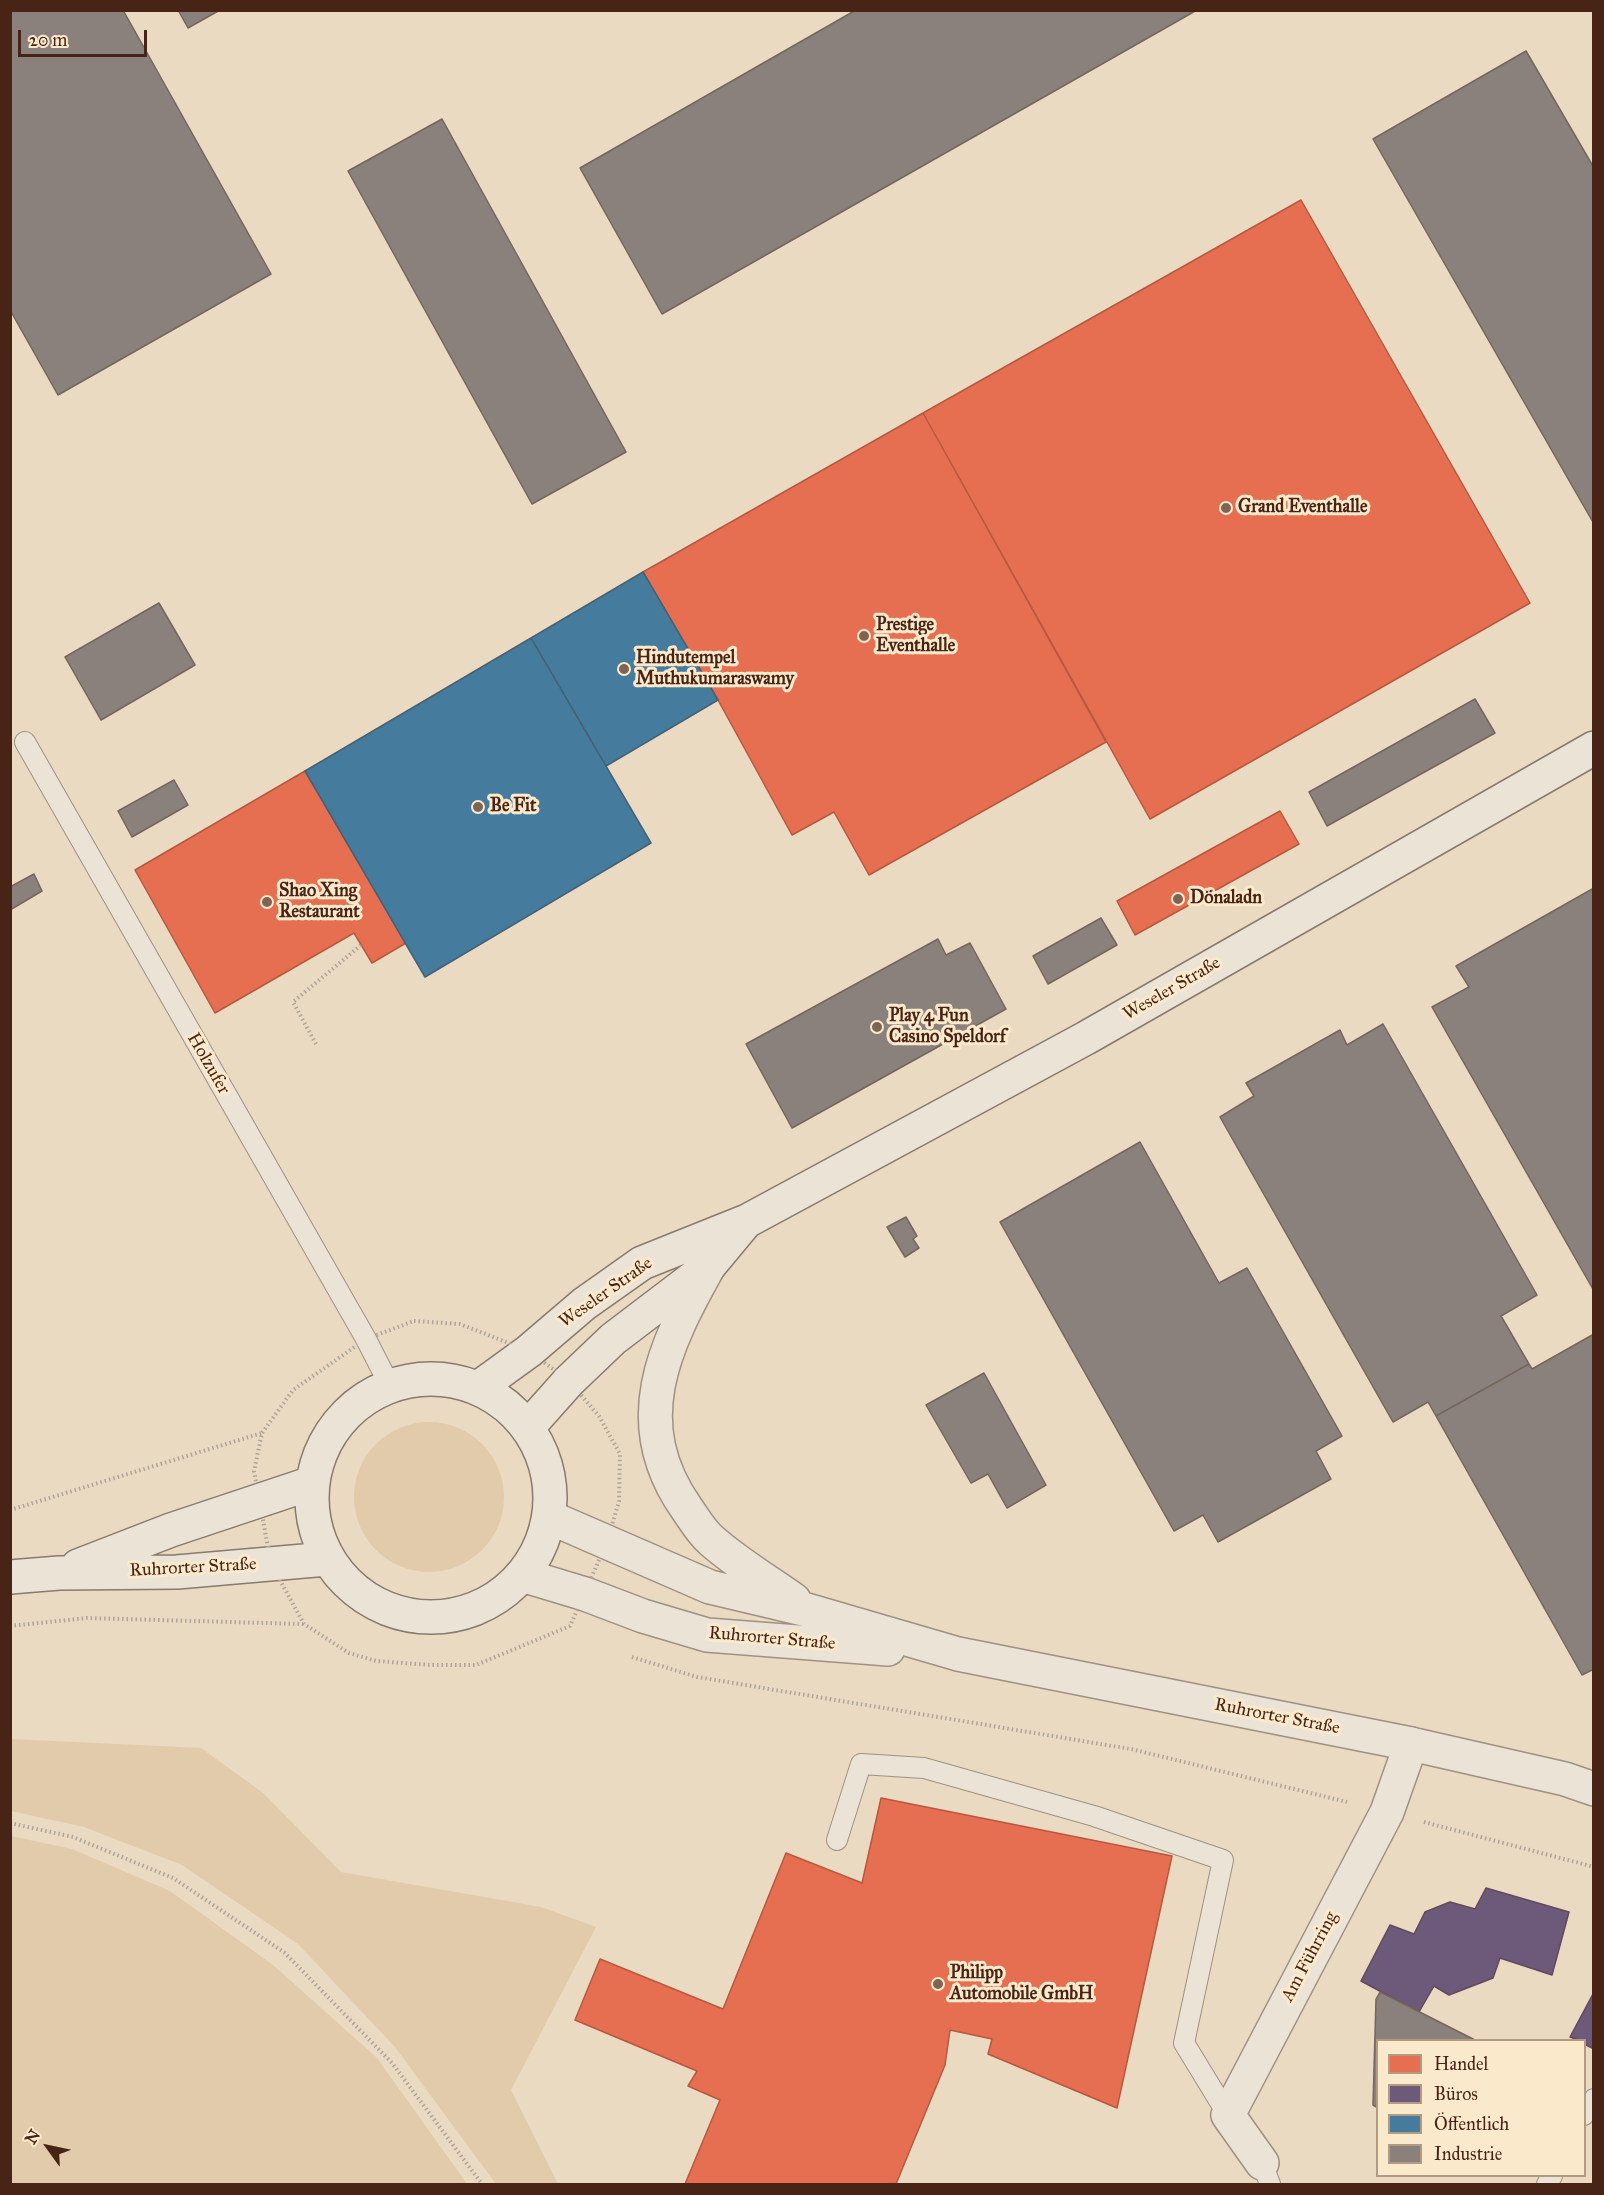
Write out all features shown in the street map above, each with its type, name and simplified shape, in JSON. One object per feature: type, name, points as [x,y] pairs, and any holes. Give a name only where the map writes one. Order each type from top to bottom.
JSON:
[{"type":"main road","name":"Weseler Straße","points":[[478,1388],[529,1351],[584,1304],[642,1263],[747,1221],[1086,1038],[1593,748]]},
{"type":"main road","name":"Weseler Straße","points":[[528,1428],[568,1382],[613,1339],[709,1266],[747,1221]]},
{"type":"main road","name":"Ruhrorter Straße","points":[[709,1266],[679,1319],[660,1372],[654,1413],[659,1450],[675,1492],[710,1540],[807,1610]]},
{"type":"main road","points":[[419,1379],[449,1380],[478,1388],[505,1404],[528,1428],[542,1455],[550,1486],[549,1517],[539,1547],[522,1575],[494,1599],[459,1614],[421,1618],[384,1609],[352,1589],[327,1559],[314,1523],[312,1483],[321,1451],[337,1423],[361,1401],[390,1386],[419,1379]]},
{"type":"main road","name":"Ruhrorter Straße","points":[[59,1573],[171,1530],[312,1483]]},
{"type":"main road","name":"Ruhrorter Straße","points":[[549,1517],[710,1587],[807,1610],[958,1654],[1411,1744],[1565,1779],[1593,1789]]},
{"type":"main road","name":"Ruhrorter Straße","points":[[10,1577],[59,1573],[177,1572],[327,1559]]},
{"type":"main road","name":"Ruhrorter Straße","points":[[522,1575],[707,1635],[958,1654]]},
{"type":"main road","name":"Am Führring","points":[[1228,2115],[1387,1812],[1411,1744]]},
{"type":"main road","points":[[1228,2115],[1266,2174]]},
{"type":"lane","name":"Holzufer","points":[[25,742],[366,1339],[390,1386]]},
{"type":"lane","points":[[837,1840],[861,1764],[924,1768],[1094,1816],[1223,1860],[1184,2043],[1228,2115]]},
{"type":"path","points":[[316,1044],[293,1002],[361,945]]},
{"type":"path","points":[[414,1321],[460,1324],[529,1351],[568,1382],[599,1416],[620,1454],[619,1501],[607,1542],[570,1626],[476,1665],[453,1665],[376,1661],[349,1653],[304,1624],[271,1564],[254,1471],[262,1433],[293,1390],[366,1339],[414,1321]]},
{"type":"path","points":[[10,1510],[262,1433]]},
{"type":"path","points":[[10,1626],[87,1618],[304,1624]]},
{"type":"path","points":[[570,1626],[580,1630]]},
{"type":"path","points":[[630,1655],[697,1677],[1131,1749],[1387,1812],[1593,1867]]},
{"type":"path","points":[[10,1823],[73,1837],[173,1878],[285,1953],[392,2063],[482,2184]]},
{"type":"shaded area","points":[[429,1422],[444,1423],[458,1428],[482,1444],[498,1468],[503,1482],[503,1512],[498,1526],[482,1550],[458,1566],[444,1571],[429,1572],[414,1571],[400,1566],[376,1550],[360,1526],[355,1512],[354,1497],[355,1482],[360,1468],[376,1444],[400,1428],[414,1423]]},
{"type":"shaded area","points":[[11,1739],[201,1748],[263,1793],[341,1872],[541,1907],[596,1927],[511,2090],[558,2184],[496,2184],[395,2047],[298,1944],[182,1865],[84,1827],[11,1811]]},
{"type":"shaded area","points":[[11,1836],[72,1849],[170,1891],[273,1965],[377,2058],[467,2184],[11,2184]]},
{"type":"building: Handel","name":"Grand Eventhalle","points":[[1301,200],[1530,603],[1150,819],[923,413]]},
{"type":"building: Handel","name":"Prestige Eventhalle","points":[[923,413],[1106,742],[869,875],[834,812],[792,835],[718,700],[643,572]]},
{"type":"building: Handel","name":"Shao Xing Restaurant","points":[[305,771],[406,943],[372,963],[354,933],[215,1013],[135,870]]},
{"type":"building: Handel","points":[[1280,811],[1299,844],[1135,935],[1117,901]]},
{"type":"building: Handel","name":"Philipp Automobile GmbH","points":[[881,1798],[1172,1856],[1117,2108],[988,2054],[992,2039],[950,2030],[945,2065],[896,2184],[685,2184],[720,2100],[688,2086],[697,2071],[575,2020],[600,1959],[723,2009],[786,1853],[862,1883]]},
{"type":"building: Büros","points":[[1486,1888],[1569,1912],[1552,1975],[1500,1958],[1493,1978],[1449,1995],[1434,1986],[1419,2012],[1361,1981],[1390,1925],[1414,1934],[1425,1912],[1450,1902],[1475,1909]]},
{"type":"building: Büros","points":[[1594,1992],[1594,2049],[1586,2045],[1586,2039],[1570,2037]]},
{"type":"building: Öffentlich","name":"Hindutempel Muthukumaraswamy","points":[[643,572],[718,700],[606,766],[531,638]]},
{"type":"building: Öffentlich","name":"Be Fit","points":[[531,638],[651,843],[425,977],[305,771]]},
{"type":"building: Industrie","points":[[10,10],[123,10],[271,274],[58,395],[10,310]]},
{"type":"building: Industrie","points":[[178,10],[220,10],[188,28]]},
{"type":"building: Industrie","points":[[856,10],[1197,10],[662,314],[580,168]]},
{"type":"building: Industrie","points":[[1526,51],[1594,168],[1594,524],[1373,139]]},
{"type":"building: Industrie","points":[[442,119],[626,452],[532,504],[348,171]]},
{"type":"building: Industrie","points":[[159,603],[195,665],[101,720],[65,657]]},
{"type":"building: Industrie","points":[[1475,699],[1495,733],[1327,826],[1309,792]]},
{"type":"building: Industrie","points":[[174,780],[188,805],[132,837],[118,811]]},
{"type":"building: Industrie","points":[[34,874],[42,891],[10,910],[10,887]]},
{"type":"building: Industrie","points":[[1594,888],[1594,1291],[1432,1007],[1469,987],[1456,966]]},
{"type":"building: Industrie","points":[[1101,918],[1117,945],[1048,984],[1033,956]]},
{"type":"building: Industrie","name":"Play 4 Fun Casino Speldorf","points":[[938,939],[946,955],[970,943],[1006,1009],[792,1128],[746,1044]]},
{"type":"building: Industrie","points":[[1383,1024],[1537,1295],[1501,1316],[1529,1364],[1436,1416],[1428,1402],[1393,1422],[1220,1117],[1254,1096],[1246,1083],[1340,1030],[1347,1045]]},
{"type":"building: Industrie","points":[[1140,1142],[1219,1283],[1247,1268],[1342,1436],[1316,1451],[1331,1479],[1218,1542],[1203,1515],[1174,1531],[1000,1222]]},
{"type":"building: Industrie","points":[[906,1217],[917,1236],[913,1239],[919,1248],[905,1257],[887,1227]]},
{"type":"building: Industrie","points":[[1594,1334],[1594,1669],[1582,1675],[1436,1416],[1529,1364],[1532,1369]]},
{"type":"building: Industrie","points":[[984,1373],[1046,1485],[1007,1508],[988,1474],[971,1483],[926,1405]]},
{"type":"building: Industrie","points":[[1380,1992],[1473,2039],[1376,2039],[1376,2107],[1373,2105],[1376,1999]]},
{"type":"place","name":"Grand Eventhalle","points":[[1226,508]]},
{"type":"place","name":"Prestige Eventhalle","points":[[864,636]]},
{"type":"place","name":"Hindutempel Muthukumaraswamy","points":[[624,669]]},
{"type":"place","name":"Be Fit","points":[[478,807]]},
{"type":"place","name":"Dönaladn","points":[[1178,899]]},
{"type":"place","name":"Shao Xing Restaurant","points":[[267,902]]},
{"type":"place","name":"Play 4 Fun Casino Speldorf","points":[[877,1027]]},
{"type":"place","name":"Philipp Automobile GmbH","points":[[938,1984]]}]
